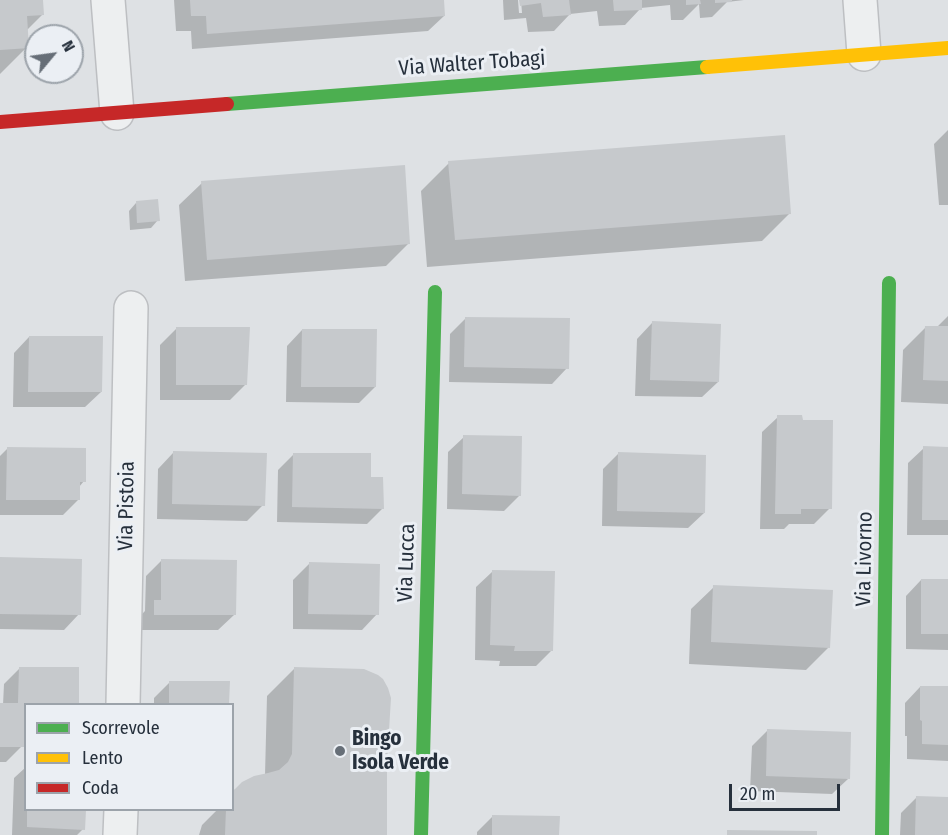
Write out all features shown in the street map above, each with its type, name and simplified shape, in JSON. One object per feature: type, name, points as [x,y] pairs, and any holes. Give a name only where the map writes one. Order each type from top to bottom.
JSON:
[{"type":"street","points":[[108,0],[117,113]]},
{"type":"street","points":[[860,0],[864,54]]},
{"type":"street","name":"Via Walter Tobagi","points":[[0,122],[948,48]]},
{"type":"street","name":"Via Livorno","points":[[882,835],[889,283]]},
{"type":"street","name":"Via Lucca","points":[[421,835],[435,292]]},
{"type":"street","name":"Via Pistoia","points":[[123,703],[130,308]]},
{"type":"street","points":[[120,835],[121,811]]},
{"type":"building","points":[[0,0],[43,0],[44,15],[27,16],[28,24],[24,24],[24,48],[0,50]]},
{"type":"building","points":[[190,0],[444,0],[445,16],[207,34],[206,16],[191,16]]},
{"type":"building","points":[[519,0],[569,0],[571,15],[543,17],[541,3],[520,6]]},
{"type":"building","points":[[613,0],[642,0],[642,10],[614,11]]},
{"type":"building","points":[[686,0],[700,0],[701,4],[686,5]]},
{"type":"building","points":[[715,0],[732,0],[732,2],[715,3]]},
{"type":"building","points":[[785,135],[791,214],[455,240],[448,161]]},
{"type":"building","points":[[405,165],[410,244],[207,260],[201,181]]},
{"type":"building","points":[[158,199],[160,221],[137,223],[136,201]]},
{"type":"building","points":[[465,317],[570,318],[569,369],[464,367]]},
{"type":"building","points":[[652,321],[721,324],[719,382],[650,380]]},
{"type":"building","points":[[925,326],[948,326],[948,381],[923,380]]},
{"type":"building","points":[[176,327],[250,327],[247,385],[176,385]]},
{"type":"building","points":[[302,329],[377,329],[376,387],[301,387]]},
{"type":"building","points":[[29,336],[103,336],[102,392],[28,392]]},
{"type":"building","points":[[777,415],[802,415],[803,420],[833,420],[832,509],[801,509],[801,514],[775,514]]},
{"type":"building","points":[[463,435],[522,436],[521,496],[462,494]]},
{"type":"building","points":[[923,446],[948,447],[948,520],[922,520]]},
{"type":"building","points":[[7,447],[86,448],[86,482],[80,482],[80,500],[6,500]]},
{"type":"building","points":[[173,451],[267,453],[265,506],[172,504]]},
{"type":"building","points":[[618,452],[706,455],[705,513],[617,511]]},
{"type":"building","points":[[293,453],[371,453],[371,477],[383,477],[384,509],[292,507]]},
{"type":"building","points":[[0,557],[82,559],[81,615],[0,614]]},
{"type":"building","points":[[161,559],[237,560],[236,615],[154,615],[154,600],[161,600]]},
{"type":"building","points":[[309,562],[380,564],[379,615],[308,614]]},
{"type":"building","points":[[492,570],[555,571],[553,651],[514,651],[515,646],[490,645]]},
{"type":"building","points":[[921,579],[948,579],[948,634],[921,634]]},
{"type":"building","points":[[713,585],[833,590],[830,648],[711,642]]},
{"type":"building","points":[[19,667],[79,667],[79,703],[24,703],[24,747],[0,747],[0,703],[18,703]]},
{"type":"building","name":"Bingo Isola Verde","points":[[294,667],[364,669],[383,679],[391,698],[387,763],[387,835],[225,835],[226,811],[234,811],[234,790],[242,782],[254,776],[279,770],[288,762],[292,754]]},
{"type":"building","points":[[169,681],[230,681],[229,703],[169,703]]},
{"type":"building","points":[[920,686],[948,686],[948,745],[922,744]]},
{"type":"building","points":[[767,729],[851,732],[850,779],[766,776]]},
{"type":"building","points":[[916,796],[948,797],[948,835],[915,835]]},
{"type":"building","points":[[27,811],[86,811],[85,830],[27,827]]},
{"type":"building","points":[[492,815],[560,816],[559,835],[492,835]]},
{"type":"building","points":[[727,830],[817,831],[817,835],[727,835]]},
{"type":"traffic: fast","points":[[227,104],[707,67]]},
{"type":"traffic: fast","points":[[882,835],[889,283]]},
{"type":"traffic: fast","points":[[421,835],[435,292]]},
{"type":"traffic: slow","points":[[707,67],[948,48]]},
{"type":"traffic: jam","points":[[0,122],[227,104]]},
{"type":"place","name":"Bingo Isola Verde","points":[[340,751]]}]
